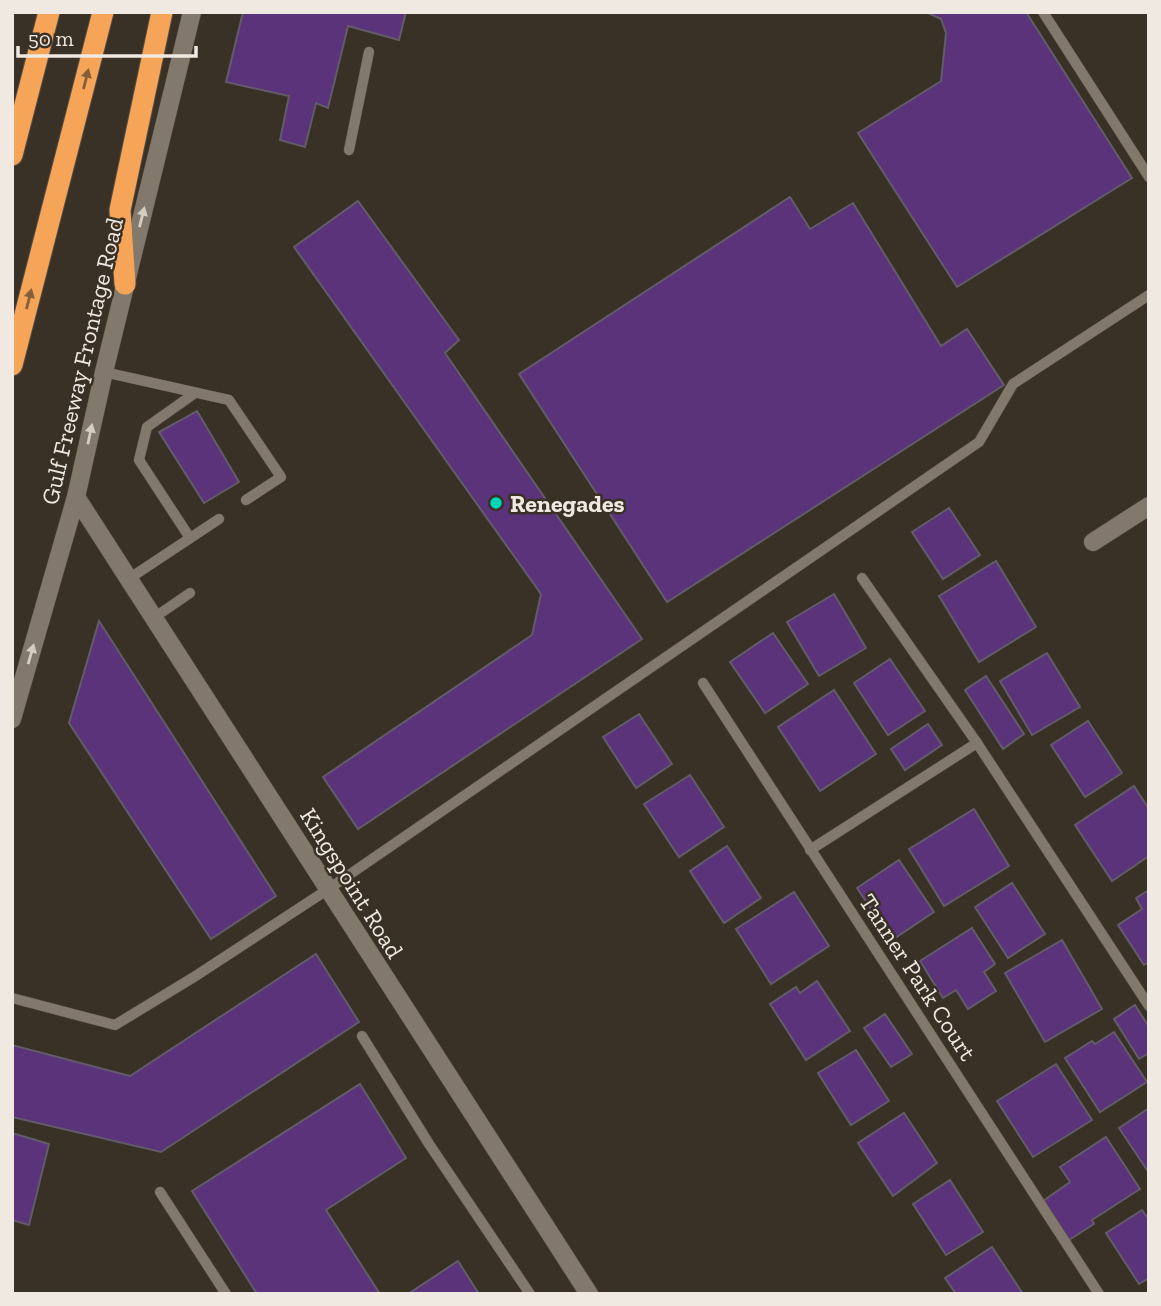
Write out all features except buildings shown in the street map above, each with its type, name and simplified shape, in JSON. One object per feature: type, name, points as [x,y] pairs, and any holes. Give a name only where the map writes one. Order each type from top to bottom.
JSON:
[{"type":"highway","points":[[12,155],[49,12]]},
{"type":"highway","points":[[12,365],[103,12]]},
{"type":"highway","points":[[125,284],[120,210],[162,12]]},
{"type":"street","name":"Gulf Freeway Frontage Road","points":[[12,719],[76,497],[192,12]]},
{"type":"street","name":"Kingspoint Road","points":[[76,497],[589,1294]]},
{"type":"street","points":[[1093,542],[1149,506]]},
{"type":"lane","points":[[1043,12],[1149,177]]},
{"type":"lane","points":[[349,150],[369,52]]},
{"type":"lane","points":[[12,998],[116,1025],[194,977],[327,890],[979,442],[1013,384],[1149,295]]},
{"type":"lane","points":[[104,372],[229,400],[281,477],[246,500]]},
{"type":"lane","points":[[190,538],[139,460],[147,427],[195,393]]},
{"type":"lane","points":[[130,579],[219,519]]},
{"type":"lane","points":[[862,578],[977,743],[1149,1006]]},
{"type":"lane","points":[[155,617],[190,593]]},
{"type":"lane","name":"Tanner Park Court","points":[[703,683],[1098,1294]]},
{"type":"lane","points":[[810,850],[977,743]]},
{"type":"lane","points":[[362,1036],[429,1144],[530,1294]]},
{"type":"lane","points":[[160,1192],[226,1294]]},
{"type":"place","name":"Renegades","points":[[496,503]]}]
